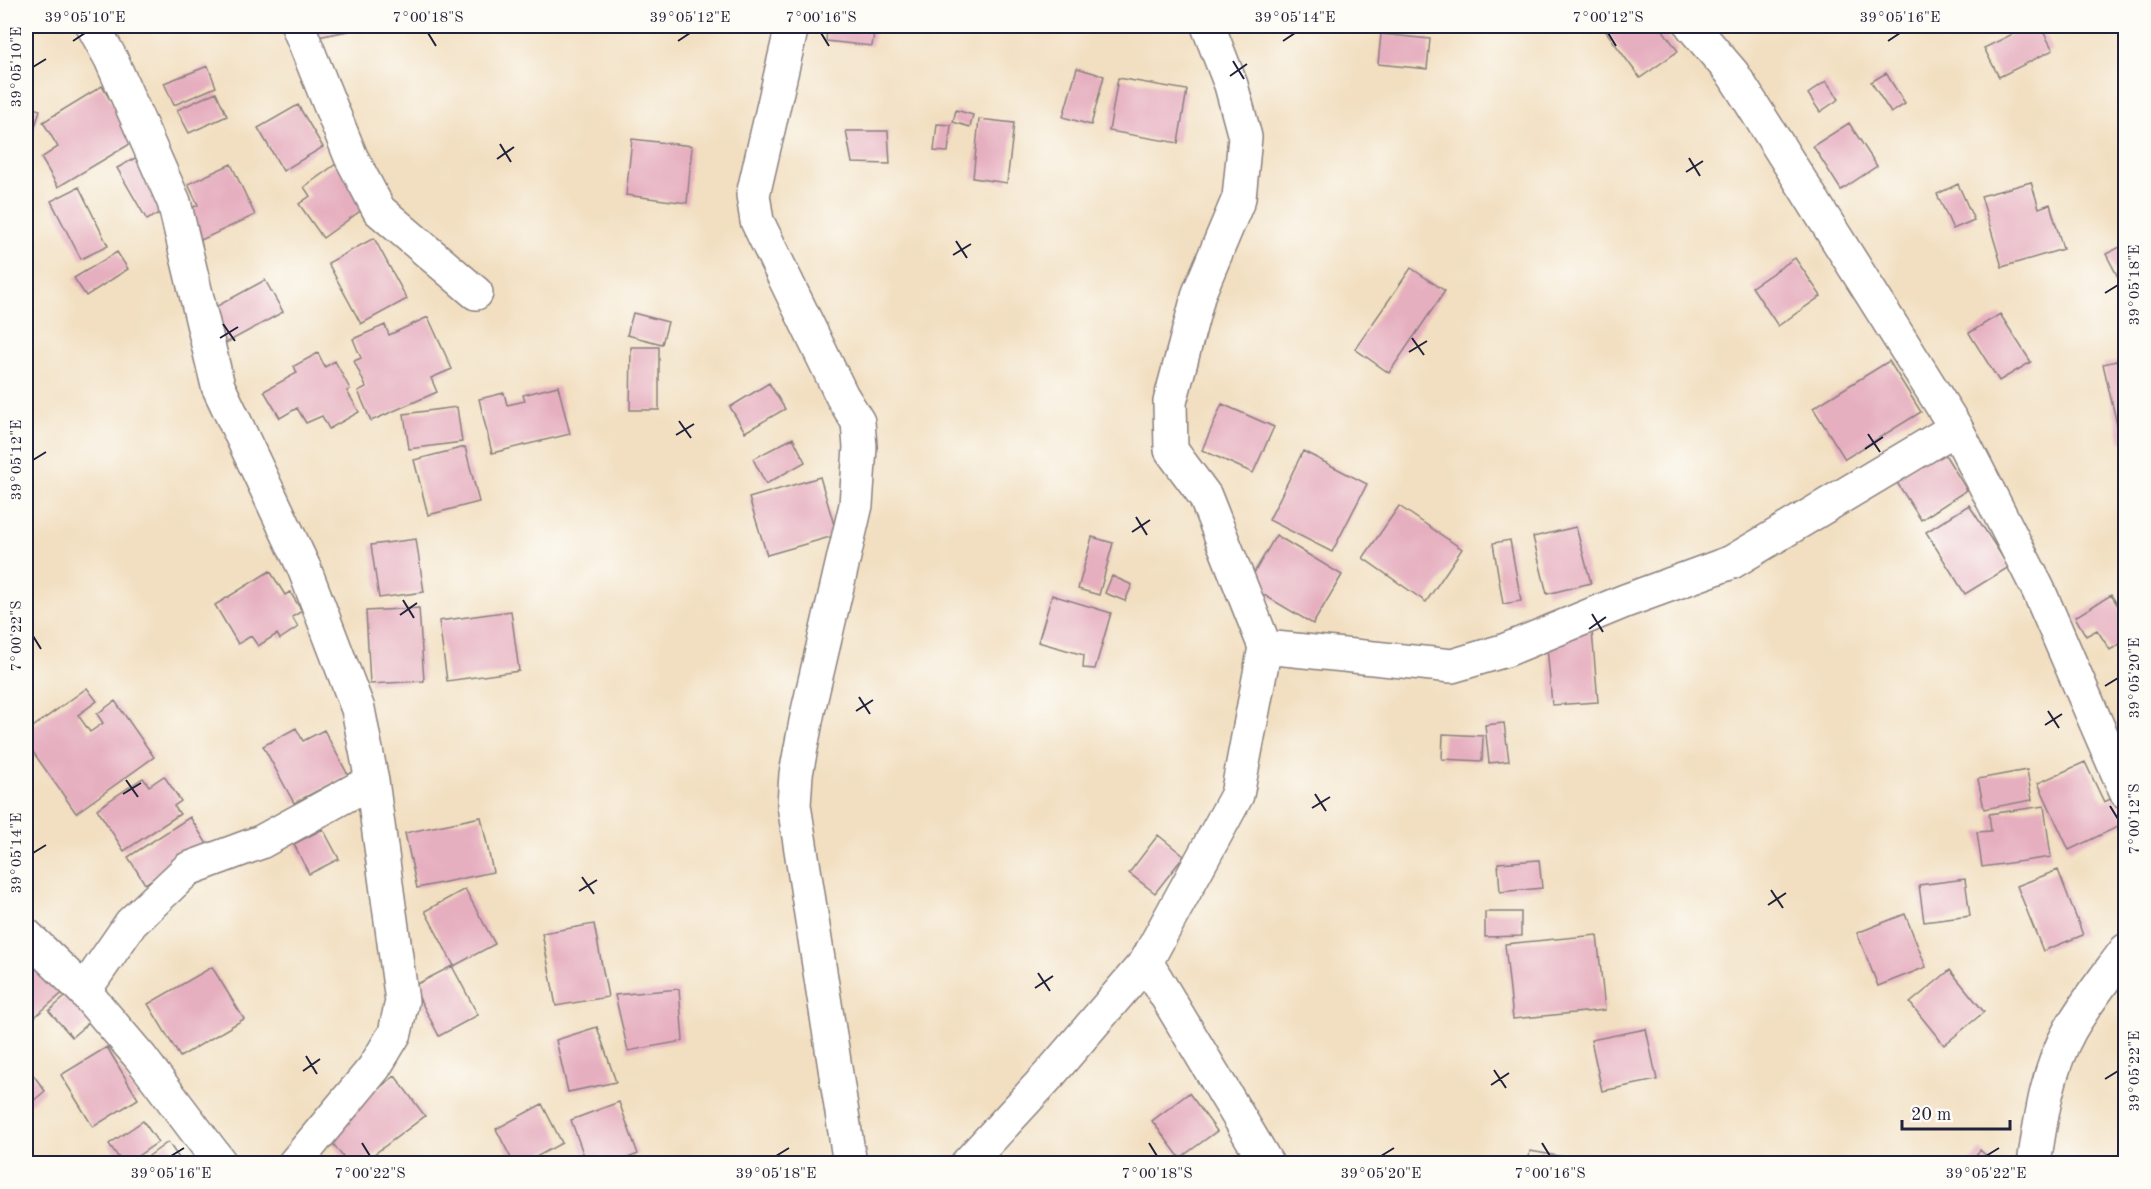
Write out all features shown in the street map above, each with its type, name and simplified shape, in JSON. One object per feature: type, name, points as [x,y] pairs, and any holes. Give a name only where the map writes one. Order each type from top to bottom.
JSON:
[{"type":"street","points":[[93,26],[111,59],[174,202],[218,386],[304,568],[358,709],[372,781],[402,1001],[395,1034],[374,1068],[294,1164]]},
{"type":"street","points":[[298,26],[351,157],[379,210],[476,293]]},
{"type":"street","points":[[792,26],[753,195],[757,221],[842,396],[858,422],[860,447],[856,505],[808,711],[796,774],[794,805],[850,1164]]},
{"type":"street","points":[[967,1164],[1049,1075],[1146,962],[1237,795],[1265,647],[1205,496],[1172,450],[1170,402],[1199,293],[1239,198],[1245,136],[1231,85],[1208,26]]},
{"type":"street","points":[[1692,26],[1733,74],[1956,428],[2038,589],[2126,792]]},
{"type":"street","points":[[1265,647],[1452,666],[1506,650],[1625,601],[1732,562],[1956,428]]},
{"type":"street","points":[[84,991],[131,923],[188,869],[261,842],[372,781]]},
{"type":"street","points":[[26,935],[84,991],[141,1058],[221,1164]]},
{"type":"street","points":[[2034,1164],[2044,1097],[2056,1061],[2070,1030],[2126,950]]},
{"type":"street","points":[[1146,962],[1267,1164]]},
{"type":"building","points":[[316,26],[363,26],[363,28],[318,37]]},
{"type":"building","points":[[827,26],[875,26],[872,46],[826,41]]},
{"type":"building","points":[[1602,26],[1660,26],[1678,51],[1640,78]]},
{"type":"building","points":[[2029,26],[2040,26],[2053,50],[1999,77],[1984,48]]},
{"type":"building","points":[[1381,34],[1430,39],[1427,69],[1378,64]]},
{"type":"building","points":[[208,66],[216,87],[174,105],[164,83]]},
{"type":"building","points":[[1077,68],[1104,76],[1091,125],[1063,117]]},
{"type":"building","points":[[1886,73],[1905,104],[1891,113],[1871,82]]},
{"type":"building","points":[[1118,78],[1187,90],[1178,143],[1109,131]]},
{"type":"building","points":[[1826,81],[1839,99],[1820,112],[1808,94]]},
{"type":"building","points":[[102,86],[135,141],[58,187],[41,158],[58,147],[43,122]]},
{"type":"building","points":[[216,92],[227,116],[189,133],[177,110]]},
{"type":"building","points":[[298,105],[323,147],[283,171],[258,128]]},
{"type":"building","points":[[26,106],[40,110],[26,157]]},
{"type":"building","points":[[956,110],[973,115],[970,127],[953,122]]},
{"type":"building","points":[[979,119],[1014,123],[1007,183],[973,178]]},
{"type":"building","points":[[1849,123],[1877,166],[1841,190],[1813,146]]},
{"type":"building","points":[[937,124],[951,125],[948,152],[934,151]]},
{"type":"building","points":[[846,131],[888,131],[890,164],[852,163]]},
{"type":"building","points":[[632,139],[692,146],[687,203],[626,195]]},
{"type":"building","points":[[137,157],[167,209],[147,220],[117,168]]},
{"type":"building","points":[[231,164],[255,215],[201,240],[186,211],[198,205],[188,184]]},
{"type":"building","points":[[336,164],[367,206],[323,238],[299,204],[310,196],[304,187]]},
{"type":"building","points":[[2031,182],[2039,208],[2050,204],[2063,249],[2002,267],[1981,196]]},
{"type":"building","points":[[1958,184],[1974,220],[1953,229],[1937,194]]},
{"type":"building","points":[[79,187],[108,246],[81,259],[51,201]]},
{"type":"building","points":[[374,238],[407,299],[361,324],[328,263]]},
{"type":"building","points":[[2122,246],[2126,253],[2126,276],[2119,279],[2106,254]]},
{"type":"building","points":[[117,252],[128,269],[86,296],[74,278]]},
{"type":"building","points":[[1795,258],[1821,296],[1778,326],[1752,287]]},
{"type":"building","points":[[1411,268],[1445,291],[1389,373],[1355,349]]},
{"type":"building","points":[[265,280],[283,312],[226,343],[208,311]]},
{"type":"building","points":[[633,313],[668,322],[662,344],[627,335]]},
{"type":"building","points":[[2000,314],[2031,362],[1999,381],[1969,333]]},
{"type":"building","points":[[428,317],[452,369],[431,378],[437,392],[371,421],[358,391],[366,387],[354,361],[361,358],[353,339],[385,325],[389,335]]},
{"type":"building","points":[[631,347],[659,347],[659,410],[630,410]]},
{"type":"building","points":[[318,353],[325,367],[335,361],[350,389],[347,391],[359,412],[329,429],[322,416],[306,423],[297,408],[280,418],[264,391],[297,373],[294,366]]},
{"type":"building","points":[[2126,359],[2126,440],[2121,442],[2103,364]]},
{"type":"building","points":[[1889,361],[1921,412],[1845,459],[1813,408]]},
{"type":"building","points":[[769,383],[785,409],[745,432],[730,407]]},
{"type":"building","points":[[558,386],[570,434],[492,453],[479,399],[504,393],[507,405],[525,401],[523,395]]},
{"type":"building","points":[[1222,404],[1274,427],[1253,473],[1202,450]]},
{"type":"building","points":[[457,407],[462,442],[409,449],[404,414]]},
{"type":"building","points":[[793,438],[805,462],[766,484],[753,459]]},
{"type":"building","points":[[465,447],[479,502],[428,515],[414,460]]},
{"type":"building","points":[[1941,448],[1967,490],[1921,520],[1894,478]]},
{"type":"building","points":[[1303,451],[1367,484],[1332,552],[1269,520]]},
{"type":"building","points":[[820,477],[837,535],[767,555],[749,498]]},
{"type":"building","points":[[1969,505],[2009,567],[1965,594],[1926,532]]},
{"type":"building","points":[[1399,506],[1462,549],[1426,602],[1363,558]]},
{"type":"building","points":[[1576,527],[1591,583],[1547,594],[1533,537]]},
{"type":"building","points":[[1276,535],[1342,575],[1313,624],[1247,585]]},
{"type":"building","points":[[1092,537],[1113,543],[1099,595],[1078,589]]},
{"type":"building","points":[[416,539],[424,592],[379,598],[371,545]]},
{"type":"building","points":[[1510,540],[1521,601],[1503,604],[1493,543]]},
{"type":"building","points":[[270,571],[285,595],[290,592],[302,611],[292,617],[298,627],[280,639],[277,634],[258,646],[251,636],[238,644],[215,605]]},
{"type":"building","points":[[1112,576],[1132,585],[1125,601],[1105,593]]},
{"type":"building","points":[[1052,595],[1111,613],[1095,669],[1083,668],[1084,655],[1038,642]]},
{"type":"building","points":[[2111,595],[2126,618],[2126,640],[2110,650],[2097,630],[2086,636],[2075,617]]},
{"type":"building","points":[[419,608],[424,681],[370,684],[366,611]]},
{"type":"building","points":[[511,611],[519,671],[447,681],[439,621]]},
{"type":"building","points":[[1592,631],[1598,702],[1552,705],[1547,646],[1562,645],[1561,633]]},
{"type":"building","points":[[87,688],[97,701],[78,715],[90,732],[103,723],[97,714],[115,701],[154,757],[76,813],[26,742],[26,732]]},
{"type":"building","points":[[1504,723],[1509,761],[1489,763],[1485,725]]},
{"type":"building","points":[[296,728],[303,741],[324,730],[348,775],[294,803],[263,746]]},
{"type":"building","points":[[1443,734],[1483,736],[1482,761],[1442,759]]},
{"type":"building","points":[[2085,762],[2104,802],[2115,797],[2126,823],[2069,850],[2038,783]]},
{"type":"building","points":[[2027,770],[2032,800],[1984,809],[1978,779]]},
{"type":"building","points":[[164,776],[181,801],[174,806],[180,814],[124,851],[97,809],[143,778],[149,786]]},
{"type":"building","points":[[2044,806],[2051,857],[1982,867],[1977,832],[1991,831],[1989,814]]},
{"type":"building","points":[[190,817],[207,844],[145,884],[128,857]]},
{"type":"building","points":[[481,817],[493,872],[417,888],[405,833]]},
{"type":"building","points":[[323,829],[339,859],[309,874],[294,844]]},
{"type":"building","points":[[1158,835],[1184,856],[1155,893],[1129,873]]},
{"type":"building","points":[[1539,860],[1542,888],[1500,892],[1498,863]]},
{"type":"building","points":[[2058,870],[2083,935],[2043,951],[2017,886]]},
{"type":"building","points":[[1965,879],[1970,916],[1924,922],[1919,885]]},
{"type":"building","points":[[465,889],[495,944],[454,966],[425,911]]},
{"type":"building","points":[[1485,912],[1521,912],[1521,936],[1485,937]]},
{"type":"building","points":[[1905,914],[1926,967],[1878,986],[1857,933]]},
{"type":"building","points":[[594,924],[608,997],[556,1006],[542,933]]},
{"type":"building","points":[[1597,935],[1605,1010],[1513,1019],[1505,944]]},
{"type":"building","points":[[33,951],[67,989],[30,1021],[26,1016],[26,958]]},
{"type":"building","points":[[452,966],[478,1015],[439,1036],[413,986]]},
{"type":"building","points":[[212,967],[244,1019],[180,1057],[148,1004]]},
{"type":"building","points":[[1950,970],[1984,1012],[1944,1045],[1910,1003]]},
{"type":"building","points":[[679,989],[683,1041],[628,1051],[615,995]]},
{"type":"building","points":[[73,990],[96,1016],[72,1037],[49,1011]]},
{"type":"building","points":[[597,1027],[616,1082],[568,1092],[556,1040]]},
{"type":"building","points":[[1646,1029],[1657,1080],[1602,1091],[1591,1040]]},
{"type":"building","points":[[107,1047],[138,1099],[93,1127],[61,1075]]},
{"type":"building","points":[[26,1065],[45,1091],[26,1107]]},
{"type":"building","points":[[395,1076],[425,1116],[361,1164],[348,1164],[323,1130]]},
{"type":"building","points":[[1189,1093],[1217,1131],[1180,1158],[1152,1121]]},
{"type":"building","points":[[619,1102],[638,1154],[613,1164],[587,1164],[571,1120]]},
{"type":"building","points":[[542,1104],[562,1143],[523,1164],[514,1164],[496,1129]]},
{"type":"building","points":[[143,1121],[158,1142],[123,1164],[109,1144]]},
{"type":"building","points":[[168,1142],[183,1164],[138,1164]]},
{"type":"building","points":[[1980,1150],[1995,1164],[1969,1164]]},
{"type":"building","points":[[1530,1151],[1592,1162],[1592,1164],[1528,1164]]}]
